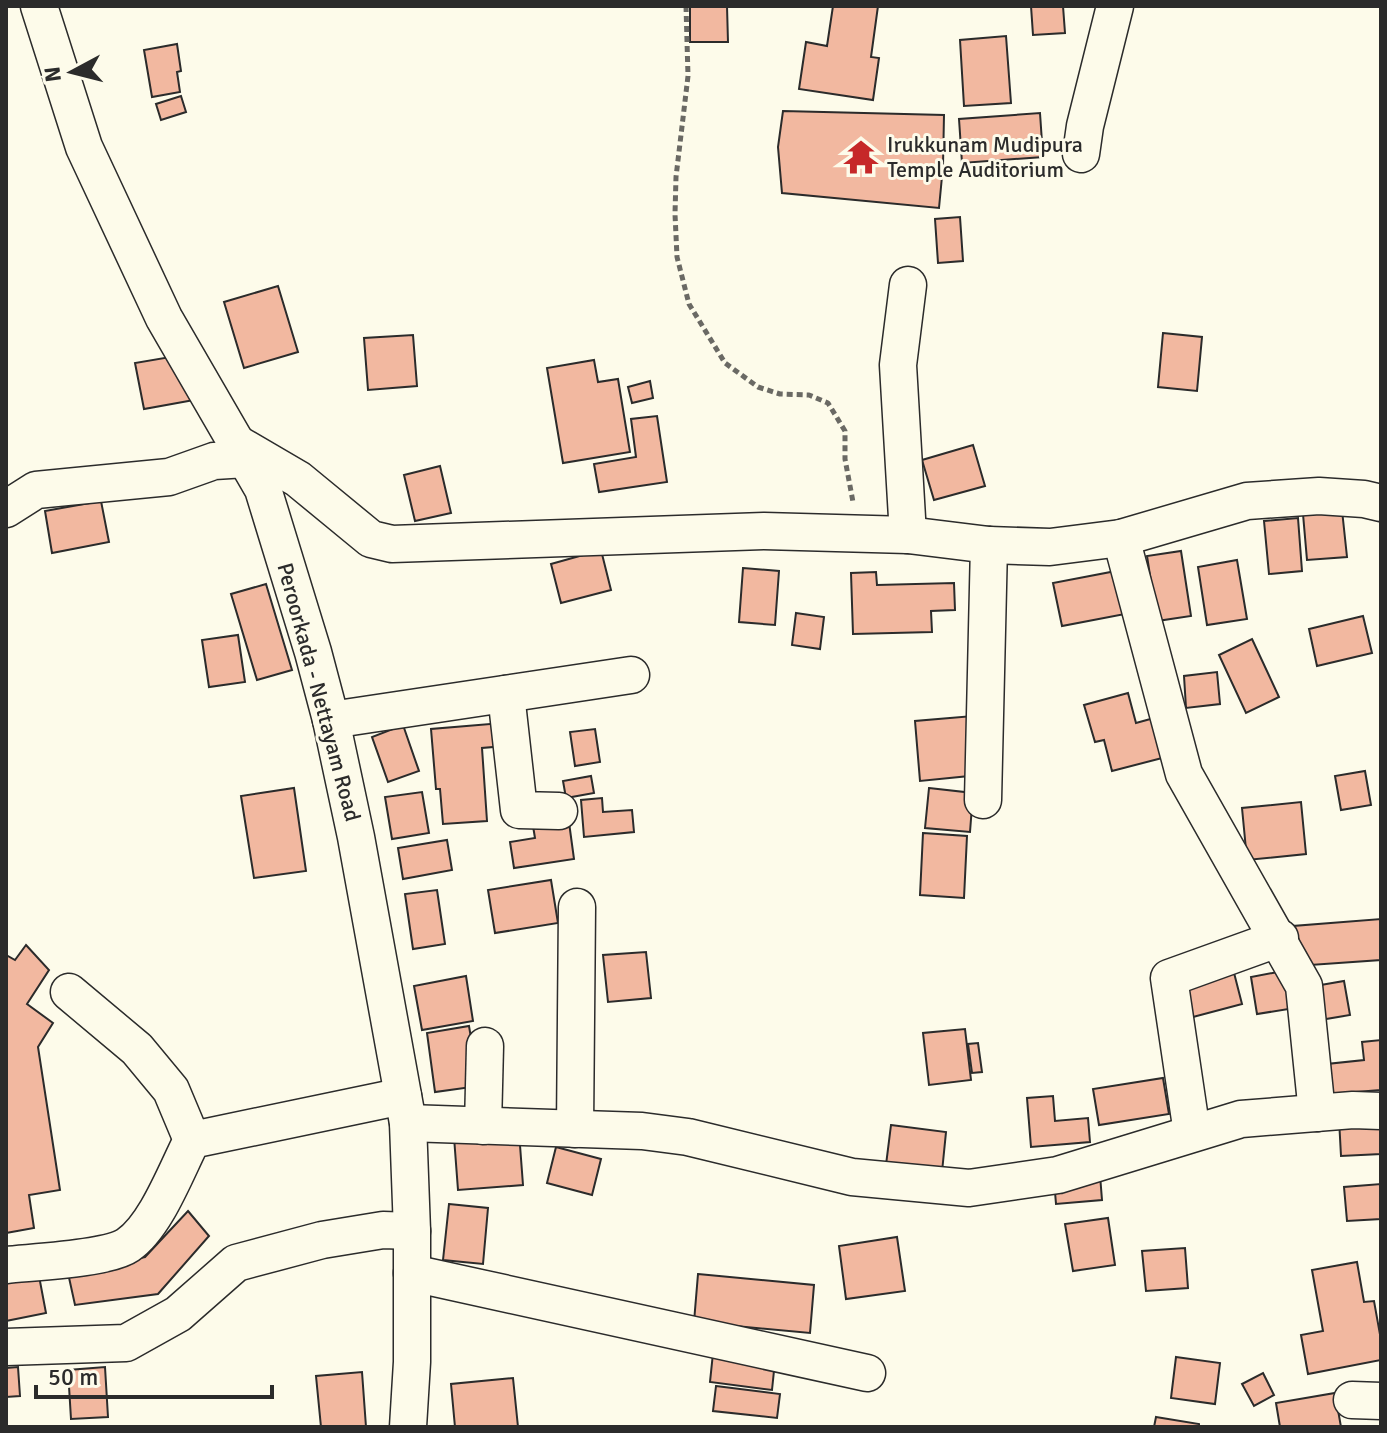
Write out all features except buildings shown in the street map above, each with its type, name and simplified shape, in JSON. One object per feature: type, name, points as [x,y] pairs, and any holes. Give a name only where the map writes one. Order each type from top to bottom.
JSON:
[{"type":"street","name":"Peroorkada - Nettayam Road","points":[[39,6],[84,147],[164,318],[263,489],[331,720],[356,837],[405,1109],[412,1231],[412,1362],[408,1427]]},
{"type":"street","points":[[1081,154],[1115,6]]},
{"type":"street","points":[[908,285],[898,365],[908,535]]},
{"type":"street","points":[[6,509],[36,490],[169,477],[241,451],[298,479],[371,539],[392,544],[764,531],[908,535],[989,545],[1050,547],[1121,538],[1247,501],[1319,496],[1381,503]]},
{"type":"street","points":[[1121,538],[1184,774],[1280,938],[1304,986],[1317,1113]]},
{"type":"street","points":[[983,800],[989,545]]},
{"type":"street","points":[[331,720],[631,675]]},
{"type":"street","points":[[506,694],[519,810],[559,811]]},
{"type":"street","points":[[575,1129],[577,907]]},
{"type":"street","points":[[1192,1133],[1169,978],[1280,938]]},
{"type":"street","points":[[69,992],[137,1049],[171,1090],[192,1140]]},
{"type":"street","points":[[483,1126],[485,1046]]},
{"type":"street","points":[[192,1140],[405,1109],[483,1126],[642,1131],[688,1137],[852,1177],[969,1188],[1058,1175],[1241,1119],[1381,1111]]},
{"type":"street","points":[[6,1265],[97,1254],[126,1247],[147,1227],[192,1140]]},
{"type":"street","points":[[6,1347],[126,1343],[178,1314],[236,1263],[322,1240],[383,1230],[412,1231]]},
{"type":"street","points":[[412,1273],[867,1373]]},
{"type":"path","points":[[686,6],[688,76],[676,177],[675,214],[677,257],[689,304],[725,363],[758,387],[780,394],[809,395],[828,403],[845,431],[845,459],[856,533]]},
{"type":"place","name":"Irukkunam Mudipura Temple Auditorium","points":[[861,157]]}]
